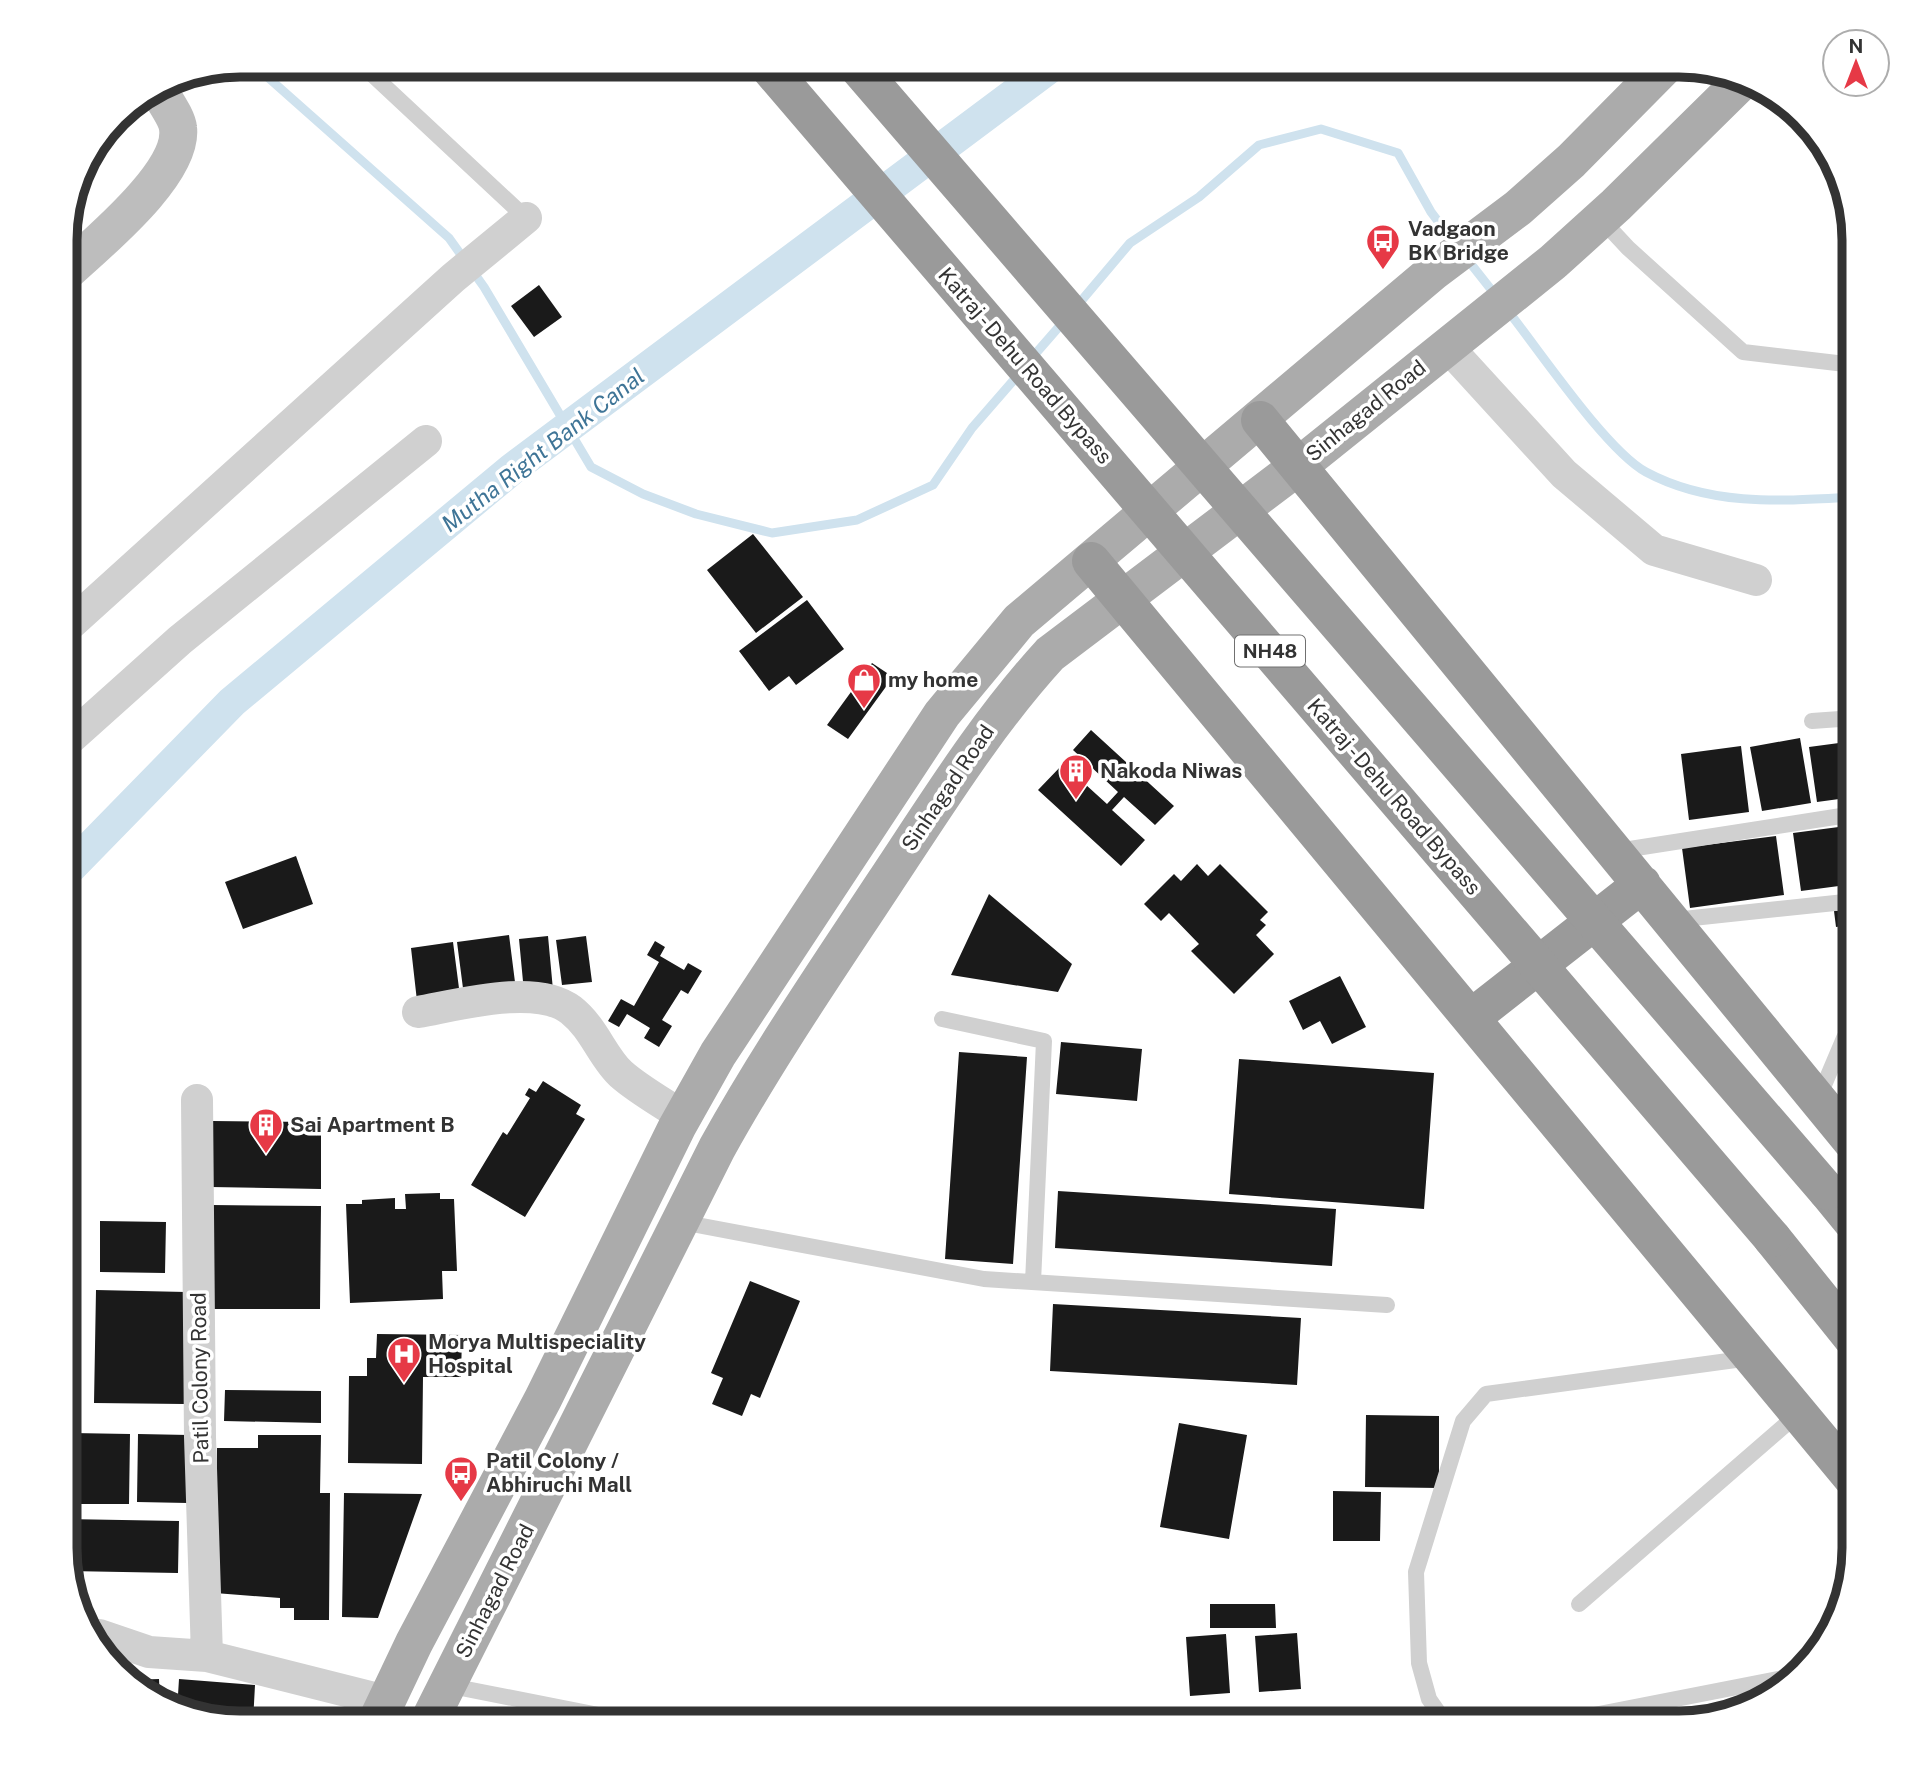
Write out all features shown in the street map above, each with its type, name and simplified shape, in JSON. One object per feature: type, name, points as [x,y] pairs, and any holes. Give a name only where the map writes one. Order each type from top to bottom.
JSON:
[{"type":"highway","name":"Katraj - Dehu Road Bypass","points":[[777,77],[1772,1238],[1842,1325]]},
{"type":"highway","points":[[866,77],[1842,1209]]},
{"type":"highway","points":[[1260,420],[1300,465],[1842,1129]]},
{"type":"highway","points":[[1091,561],[1842,1465]]},
{"type":"highway","points":[[1471,1018],[1642,884]]},
{"type":"main road","points":[[382,1711],[718,1054],[943,714],[1019,621],[1434,271],[1518,208],[1571,161],[1654,77]]},
{"type":"main road","name":"Sinhagad Road","points":[[434,1711],[756,1077],[979,740],[1049,653],[1300,465],[1460,333],[1553,262],[1601,219],[1735,87]]},
{"type":"street","points":[[77,261],[157,184],[172,157],[178,128],[169,94]]},
{"type":"street","points":[[77,618],[453,278],[526,218]]},
{"type":"street","points":[[1460,333],[1564,474],[1654,550],[1756,580]]},
{"type":"street","points":[[77,732],[180,640],[426,441]]},
{"type":"street","points":[[418,1012],[498,998],[547,1000],[570,1009],[598,1039],[620,1073],[684,1116]]},
{"type":"street","name":"Patil Colony Road","points":[[197,1100],[200,1437],[207,1656]]},
{"type":"street","points":[[104,1637],[149,1652],[207,1656],[378,1711]]},
{"type":"lane","points":[[375,77],[526,218]]},
{"type":"lane","points":[[1601,219],[1628,248],[1743,352],[1842,364]]},
{"type":"lane","points":[[1812,721],[1842,719]]},
{"type":"lane","points":[[1615,851],[1842,816]]},
{"type":"lane","points":[[1671,920],[1842,902]]},
{"type":"lane","points":[[942,1019],[1044,1041],[1032,1282]]},
{"type":"lane","points":[[1818,1100],[1842,1043]]},
{"type":"lane","points":[[681,1222],[984,1279],[1387,1305]]},
{"type":"lane","points":[[1437,1711],[1429,1699],[1419,1663],[1416,1572],[1463,1421],[1486,1394],[1753,1357]]},
{"type":"lane","points":[[1579,1604],[1799,1413]]},
{"type":"lane","points":[[1614,1711],[1774,1680]]},
{"type":"lane","points":[[446,1685],[578,1711]]},
{"type":"building","points":[[539,285],[562,317],[534,337],[511,306]]},
{"type":"building","points":[[753,534],[803,597],[756,633],[707,570]]},
{"type":"building","points":[[807,600],[844,649],[796,685],[789,676],[769,691],[739,651]]},
{"type":"building","points":[[872,663],[893,677],[848,739],[827,725]]},
{"type":"building","name":"Nakoda Niwas","points":[[1091,730],[1174,806],[1155,825],[1124,797],[1112,810],[1145,840],[1121,866],[1038,790],[1063,764],[1107,804],[1118,792],[1073,750]]},
{"type":"building","points":[[1800,738],[1811,803],[1762,811],[1750,747]]},
{"type":"building","points":[[1842,743],[1842,799],[1817,802],[1809,747]]},
{"type":"building","points":[[1741,746],[1749,812],[1689,820],[1681,754]]},
{"type":"building","points":[[1842,827],[1842,886],[1801,891],[1793,833]]},
{"type":"building","points":[[1776,836],[1784,895],[1690,908],[1682,848]]},
{"type":"building","points":[[296,856],[313,904],[243,929],[225,882]]},
{"type":"building","points":[[1197,864],[1208,876],[1220,864],[1268,912],[1260,920],[1266,925],[1256,935],[1274,954],[1234,994],[1191,951],[1199,944],[1169,913],[1161,921],[1144,904],[1174,874],[1181,881]]},
{"type":"building","points":[[989,894],[1072,964],[1058,992],[951,975]]},
{"type":"building","points":[[1842,910],[1842,926],[1836,927],[1834,911]]},
{"type":"building","points":[[509,935],[516,990],[464,996],[457,942]]},
{"type":"building","points":[[548,936],[553,990],[524,992],[519,939]]},
{"type":"building","points":[[586,936],[592,982],[562,985],[556,940]]},
{"type":"building","points":[[655,941],[665,947],[660,956],[684,970],[688,963],[702,971],[688,994],[681,990],[662,1020],[672,1026],[659,1047],[644,1038],[650,1028],[627,1014],[619,1027],[608,1021],[621,999],[634,1006],[659,962],[647,955]]},
{"type":"building","points":[[453,942],[460,996],[417,1001],[411,948]]},
{"type":"building","points":[[1839,949],[1842,949],[1841,967]]},
{"type":"building","points":[[1340,976],[1366,1027],[1332,1044],[1320,1021],[1303,1030],[1289,1001]]},
{"type":"building","points":[[1061,1042],[1142,1049],[1137,1101],[1056,1094]]},
{"type":"building","points":[[959,1052],[1027,1057],[1013,1264],[945,1259]]},
{"type":"building","points":[[1239,1059],[1434,1073],[1424,1209],[1229,1194]]},
{"type":"building","points":[[543,1081],[581,1105],[576,1114],[585,1119],[525,1217],[471,1185],[503,1132],[507,1135],[530,1098],[525,1095],[529,1088],[536,1092]]},
{"type":"building","name":"Sai Apartment B","points":[[212,1121],[321,1122],[321,1189],[211,1187]]},
{"type":"building","points":[[1058,1191],[1336,1209],[1332,1266],[1055,1248]]},
{"type":"building","points":[[440,1193],[440,1199],[454,1199],[457,1271],[442,1271],[443,1299],[350,1303],[346,1204],[395,1198],[395,1209],[406,1209],[405,1194]]},
{"type":"building","points":[[211,1205],[321,1206],[320,1309],[211,1309]]},
{"type":"building","points":[[100,1221],[166,1222],[165,1273],[100,1272]]},
{"type":"building","points":[[750,1281],[800,1301],[760,1398],[751,1394],[742,1416],[712,1404],[723,1378],[711,1373]]},
{"type":"building","points":[[96,1290],[186,1292],[184,1404],[94,1403]]},
{"type":"building","points":[[1053,1304],[1301,1318],[1297,1385],[1050,1371]]},
{"type":"building","points":[[377,1334],[462,1335],[461,1377],[423,1377],[422,1464],[348,1463],[349,1376],[367,1376],[367,1358],[376,1358]]},
{"type":"building","points":[[225,1390],[321,1391],[321,1423],[224,1421]]},
{"type":"building","points":[[1366,1415],[1439,1416],[1439,1488],[1365,1487]]},
{"type":"building","points":[[1179,1423],[1247,1435],[1229,1539],[1160,1527]]},
{"type":"building","points":[[77,1433],[130,1434],[129,1504],[77,1504]]},
{"type":"building","points":[[138,1434],[189,1435],[188,1503],[137,1502]]},
{"type":"building","points":[[258,1435],[321,1435],[320,1493],[330,1493],[329,1620],[294,1620],[294,1608],[280,1608],[280,1598],[215,1593],[217,1448],[258,1448]]},
{"type":"building","points":[[1333,1491],[1381,1492],[1380,1541],[1333,1541]]},
{"type":"building","points":[[344,1493],[422,1494],[378,1618],[342,1617]]},
{"type":"building","points":[[77,1519],[179,1521],[178,1573],[79,1571]]},
{"type":"building","points":[[1210,1604],[1275,1604],[1276,1628],[1210,1628]]},
{"type":"building","points":[[1297,1633],[1301,1689],[1259,1692],[1255,1636]]},
{"type":"building","points":[[1226,1634],[1230,1693],[1190,1696],[1186,1637]]},
{"type":"building","points":[[145,1679],[159,1679],[159,1689],[150,1683]]},
{"type":"building","points":[[179,1679],[255,1685],[254,1711],[219,1710],[178,1699]]},
{"type":"waterway","points":[[268,77],[449,238],[484,287],[591,467],[643,494],[696,514],[772,533],[857,520],[933,485],[972,428],[1019,374]]},
{"type":"waterway","name":"Mutha Right Bank Canal","points":[[77,861],[232,702],[512,469],[1037,77]]},
{"type":"waterway","points":[[1076,307],[1130,243],[1199,197],[1259,145],[1321,129],[1398,153],[1431,212],[1456,245]]},
{"type":"waterway","points":[[1467,259],[1497,297]]},
{"type":"waterway","points":[[1508,311],[1593,422],[1630,460],[1646,472],[1696,491],[1722,496],[1774,500],[1842,498]]},
{"type":"waterway","points":[[1030,360],[1064,321]]},
{"type":"place","name":"Vadgaon BK Bridge","points":[[1383,271]]},
{"type":"place","name":"my home","points":[[864,710]]},
{"type":"place","name":"Nakoda Niwas","points":[[1076,801]]},
{"type":"place","name":"Sai Apartment B","points":[[266,1155]]},
{"type":"place","name":"Morya Multispeciality Hospital","points":[[404,1384]]},
{"type":"place","name":"Patil Colony / Abhiruchi Mall","points":[[461,1503]]}]
